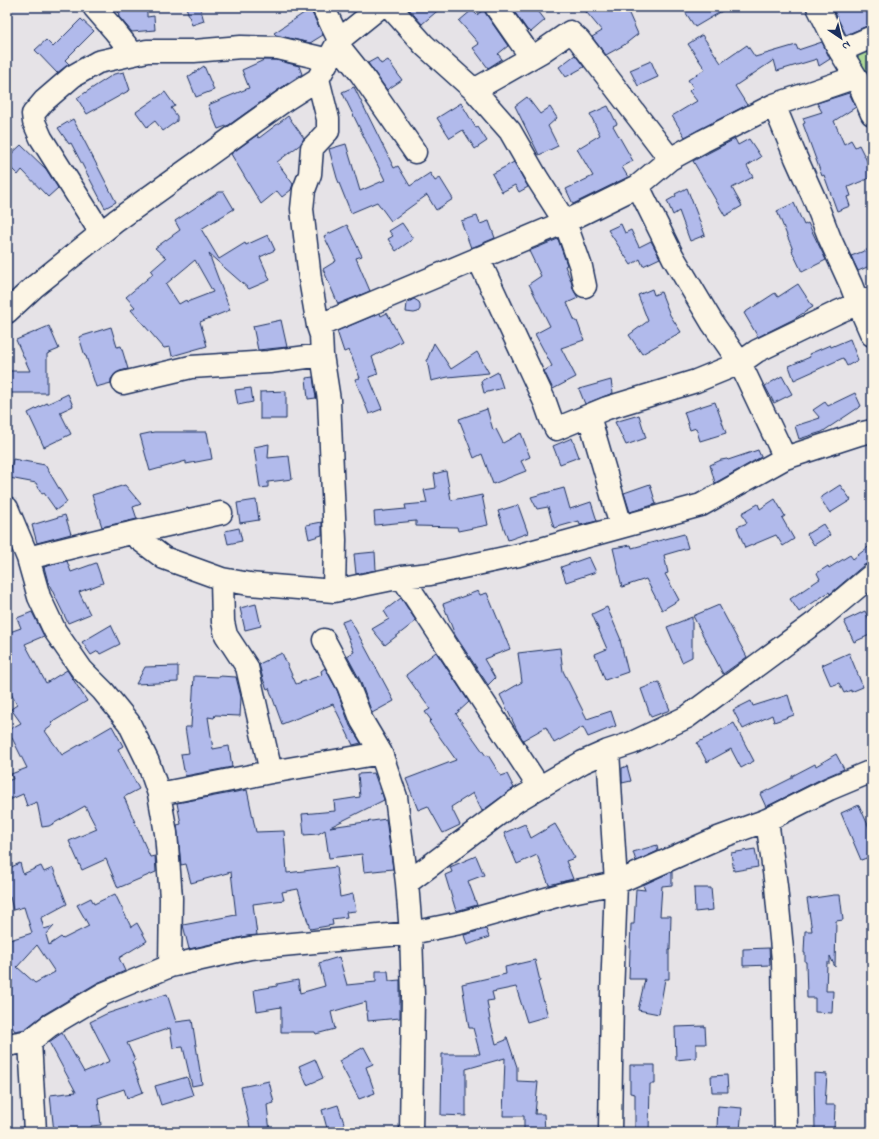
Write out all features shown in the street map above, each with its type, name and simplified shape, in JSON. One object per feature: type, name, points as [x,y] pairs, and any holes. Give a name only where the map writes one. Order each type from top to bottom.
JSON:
[{"type":"street","points":[[94,7],[133,54]]},
{"type":"street","points":[[323,7],[335,48],[361,74],[415,152]]},
{"type":"street","points":[[7,312],[116,221],[285,100],[318,79],[335,48],[380,7]]},
{"type":"street","points":[[390,7],[424,45],[474,90],[510,131],[537,178],[565,222],[582,267],[585,286]]},
{"type":"street","points":[[496,7],[531,57]]},
{"type":"street","points":[[818,7],[840,51],[856,77],[872,114]]},
{"type":"street","points":[[474,90],[541,52],[570,32],[579,40],[670,159]]},
{"type":"street","points":[[840,51],[872,37]]},
{"type":"street","points":[[101,233],[41,138],[34,122],[33,114],[44,101],[73,76],[98,62],[147,51],[194,51],[241,47],[335,48]]},
{"type":"street","points":[[318,326],[565,222],[638,186],[670,159],[774,105],[856,77]]},
{"type":"street","points":[[318,79],[328,119],[328,132],[312,148],[310,174],[304,190],[302,209],[310,279],[318,326],[321,335],[322,355],[330,408],[335,540],[334,591]]},
{"type":"street","points":[[774,105],[830,239],[851,285],[865,301],[872,336]]},
{"type":"street","points":[[638,186],[673,257],[713,324],[740,363],[785,458]]},
{"type":"street","points":[[478,258],[556,429],[607,408],[696,381],[740,363],[757,351],[865,301]]},
{"type":"street","points":[[123,383],[191,367],[269,362],[322,355]]},
{"type":"street","points":[[589,416],[621,526]]},
{"type":"street","points":[[131,533],[164,558],[222,579],[249,584],[334,591],[402,577],[430,574],[519,555],[701,505],[785,458],[872,431]]},
{"type":"street","points":[[7,508],[28,558],[38,598],[55,632],[82,670],[103,691],[130,723],[148,762],[159,794],[166,833],[171,898],[170,966]]},
{"type":"street","points":[[28,558],[221,513]]},
{"type":"street","points":[[406,883],[516,801],[583,762],[608,751],[632,743],[687,717],[817,621],[872,575]]},
{"type":"street","points":[[402,577],[539,788]]},
{"type":"street","points":[[222,579],[223,622],[226,635],[247,667],[271,772]]},
{"type":"street","points":[[324,640],[348,685],[362,721],[381,753],[396,797],[411,933],[412,1132]]},
{"type":"street","points":[[608,751],[616,883],[612,995],[610,1132]]},
{"type":"street","points":[[159,794],[271,772],[381,753]]},
{"type":"street","points":[[7,1045],[30,1042],[49,1026],[104,994],[170,966],[250,948],[411,933],[460,922],[567,893],[616,883],[718,838],[767,820],[829,789],[872,771]]},
{"type":"street","points":[[767,820],[776,886],[783,960],[786,1132]]},
{"type":"street","points":[[30,1042],[35,1132]]},
{"type":"green space","points":[[818,7],[872,7],[872,80]]},
{"type":"building","points":[[147,7],[147,17],[154,16],[155,30],[132,32],[119,17],[118,10]]},
{"type":"building","points":[[186,7],[200,7],[204,21],[192,25]]},
{"type":"building","points":[[407,7],[442,7],[422,24]]},
{"type":"building","points":[[511,7],[535,7],[545,20],[531,32],[529,30],[528,31]]},
{"type":"building","points":[[582,7],[626,7],[638,34],[624,45],[606,55],[592,37],[602,31]]},
{"type":"building","points":[[682,7],[729,7],[695,27]]},
{"type":"building","points":[[832,7],[872,7],[872,25],[846,35]]},
{"type":"building","points":[[310,9],[323,35],[310,43],[276,35],[274,33]]},
{"type":"building","points":[[484,9],[508,46],[498,54],[502,59],[488,68],[473,48],[479,44],[459,21],[472,10],[477,15]]},
{"type":"building","points":[[81,19],[94,31],[65,60],[69,64],[57,73],[35,50],[46,40],[53,47]]},
{"type":"building","points":[[702,35],[721,63],[747,45],[755,57],[796,45],[798,50],[822,42],[830,59],[819,66],[817,59],[777,71],[774,60],[735,86],[747,105],[685,137],[672,116],[697,101],[689,91],[693,87],[688,80],[705,69],[688,44]]},
{"type":"building","points":[[575,55],[584,67],[566,77],[559,67]]},
{"type":"building","points":[[377,58],[381,64],[388,60],[402,80],[387,90],[368,63]]},
{"type":"building","points":[[264,60],[276,60],[299,66],[302,74],[229,125],[218,129],[208,105],[249,88],[242,70]]},
{"type":"building","points":[[651,61],[658,77],[638,86],[630,70]]},
{"type":"building","points":[[204,66],[214,90],[196,97],[188,77]]},
{"type":"building","points":[[124,72],[130,90],[87,114],[77,98],[114,74]]},
{"type":"building","points":[[354,87],[394,168],[398,166],[410,186],[430,173],[435,181],[440,178],[453,199],[436,210],[427,195],[391,221],[377,202],[351,213],[337,178],[329,149],[346,144],[360,191],[385,180],[342,92]]},
{"type":"building","points":[[165,92],[175,106],[171,108],[177,116],[177,121],[163,131],[155,121],[147,127],[136,112]]},
{"type":"building","points":[[849,93],[856,107],[834,121],[844,144],[851,140],[855,147],[859,145],[872,171],[872,177],[848,187],[851,196],[847,197],[850,206],[837,211],[824,175],[822,176],[803,124],[805,123],[803,118],[822,112],[817,103]]},
{"type":"building","points":[[527,97],[540,114],[550,107],[557,118],[548,126],[558,146],[539,155],[515,106]]},
{"type":"building","points":[[461,103],[476,128],[478,127],[487,141],[475,149],[463,130],[450,138],[437,118]]},
{"type":"building","points":[[608,106],[617,124],[613,126],[633,161],[622,167],[628,177],[573,204],[566,189],[593,176],[577,149],[600,135],[590,114]]},
{"type":"building","points":[[288,116],[304,138],[301,144],[277,162],[293,184],[291,190],[282,197],[277,191],[261,204],[231,154],[257,135],[259,138]]},
{"type":"building","points":[[73,119],[116,202],[105,208],[71,143],[69,144],[58,128]]},
{"type":"building","points":[[735,139],[738,145],[749,139],[761,157],[747,166],[753,177],[732,188],[742,206],[725,216],[693,161]]},
{"type":"building","points":[[21,145],[46,169],[58,188],[48,197],[22,170],[18,175],[7,164],[7,158]]},
{"type":"building","points":[[514,162],[528,187],[519,192],[515,185],[502,192],[492,174]]},
{"type":"building","points":[[687,188],[705,235],[690,241],[679,211],[673,215],[667,201],[676,196],[675,194]]},
{"type":"building","points":[[219,192],[224,192],[234,209],[201,229],[219,259],[245,243],[246,245],[268,235],[275,250],[260,257],[270,280],[249,289],[209,254],[230,310],[200,322],[207,346],[172,356],[170,347],[164,348],[131,310],[135,307],[126,297],[153,274],[151,271],[166,258],[155,248],[180,230],[175,221]],"holes":[[[195,260],[213,292],[187,302],[186,300],[179,304],[166,284]]]},
{"type":"building","points":[[794,203],[804,225],[808,223],[826,260],[802,272],[792,251],[793,250],[777,211]]},
{"type":"building","points":[[477,216],[480,224],[489,221],[495,238],[471,248],[461,221]]},
{"type":"building","points":[[402,223],[413,239],[396,251],[388,239],[393,236],[389,231]]},
{"type":"building","points":[[621,224],[625,233],[631,230],[639,247],[651,241],[660,258],[643,266],[640,259],[631,265],[608,230]]},
{"type":"building","points":[[347,225],[362,256],[356,258],[370,291],[338,304],[323,269],[336,261],[324,236]]},
{"type":"building","points":[[558,239],[567,265],[565,266],[573,289],[578,298],[567,303],[575,321],[577,321],[584,340],[561,348],[576,377],[553,389],[544,371],[552,366],[535,334],[550,326],[529,284],[541,276],[529,251]]},
{"type":"building","points":[[872,248],[872,265],[858,271],[851,256]]},
{"type":"building","points":[[798,284],[813,307],[794,319],[758,337],[744,313],[775,293],[778,297]]},
{"type":"building","points":[[652,289],[654,295],[661,292],[670,315],[681,332],[642,354],[629,335],[648,321],[638,295]]},
{"type":"building","points":[[414,299],[419,302],[420,309],[418,312],[414,313],[406,312],[407,303]]},
{"type":"building","points":[[380,313],[381,316],[387,313],[402,341],[372,357],[378,374],[369,377],[382,409],[369,414],[355,379],[360,378],[349,350],[344,352],[337,331]]},
{"type":"building","points":[[281,320],[287,347],[258,350],[253,326]]},
{"type":"building","points":[[49,326],[59,349],[47,354],[47,393],[9,393],[9,371],[30,371],[16,340]]},
{"type":"building","points":[[111,327],[117,347],[121,346],[128,369],[115,374],[111,379],[111,383],[96,387],[79,337]]},
{"type":"building","points":[[850,339],[858,360],[847,366],[843,358],[794,380],[789,366],[810,357],[809,354],[830,345],[831,347]]},
{"type":"building","points":[[434,343],[451,369],[477,352],[489,373],[448,377],[431,381],[427,360]]},
{"type":"building","points":[[498,372],[503,388],[484,393],[481,381]]},
{"type":"building","points":[[782,376],[792,394],[774,403],[765,386]]},
{"type":"building","points":[[313,377],[316,398],[308,399],[306,378]]},
{"type":"building","points":[[611,380],[613,393],[585,404],[579,389]]},
{"type":"building","points":[[251,388],[253,402],[238,405],[235,390]]},
{"type":"building","points":[[286,391],[286,419],[260,419],[260,392]]},
{"type":"building","points":[[855,393],[861,406],[822,432],[799,439],[795,426],[820,418],[813,410],[825,402],[828,406]]},
{"type":"building","points":[[68,394],[73,406],[60,412],[71,434],[44,447],[28,413]]},
{"type":"building","points":[[715,402],[726,433],[700,441],[696,428],[690,430],[684,412]]},
{"type":"building","points":[[487,409],[493,430],[496,429],[503,443],[521,433],[530,457],[521,461],[526,471],[493,484],[482,454],[474,458],[459,419]]},
{"type":"building","points":[[639,415],[646,438],[626,445],[615,422]]},
{"type":"building","points":[[154,432],[207,432],[212,459],[186,464],[186,461],[150,471],[140,435]]},
{"type":"building","points":[[572,438],[579,457],[560,464],[553,446]]},
{"type":"building","points":[[269,444],[268,458],[289,456],[292,479],[268,482],[268,487],[260,488],[254,447]]},
{"type":"building","points":[[758,450],[761,457],[715,483],[710,465],[721,460],[728,460]]},
{"type":"building","points":[[13,459],[45,465],[67,502],[56,510],[44,493],[42,494],[36,483],[9,478]]},
{"type":"building","points":[[446,471],[451,500],[482,495],[488,525],[458,531],[457,527],[416,526],[416,521],[375,525],[374,512],[406,509],[405,505],[427,503],[424,490],[436,488],[434,474]]},
{"type":"building","points":[[650,484],[656,504],[630,512],[624,493]]},
{"type":"building","points":[[125,485],[141,504],[133,507],[137,519],[102,527],[92,495]]},
{"type":"building","points":[[840,485],[851,500],[830,513],[820,498]]},
{"type":"building","points":[[564,488],[570,509],[591,502],[597,521],[580,525],[579,521],[554,528],[548,507],[537,509],[531,497]]},
{"type":"building","points":[[775,499],[785,516],[782,518],[794,539],[783,546],[776,535],[745,548],[737,527],[747,523],[742,513],[758,504],[760,509]]},
{"type":"building","points":[[256,500],[259,520],[240,523],[237,503]]},
{"type":"building","points":[[518,505],[528,533],[508,540],[498,511]]},
{"type":"building","points":[[65,515],[71,534],[37,543],[32,525]]},
{"type":"building","points":[[322,522],[322,535],[309,539],[306,525]]},
{"type":"building","points":[[823,524],[830,535],[814,545],[807,534]]},
{"type":"building","points":[[239,528],[242,541],[228,544],[225,531]]},
{"type":"building","points":[[684,534],[688,548],[664,555],[668,573],[665,574],[679,600],[662,610],[646,579],[622,587],[613,548],[631,545],[632,548]]},
{"type":"building","points":[[872,544],[872,563],[864,565],[830,594],[829,592],[799,612],[790,599],[820,579],[817,573],[828,566],[829,568],[850,555],[853,559]]},
{"type":"building","points":[[375,552],[376,570],[356,574],[354,554]]},
{"type":"building","points":[[589,557],[596,572],[566,582],[561,567]]},
{"type":"building","points":[[67,561],[71,572],[96,563],[103,583],[79,592],[90,614],[68,623],[48,582],[44,567]]},
{"type":"building","points":[[478,591],[480,595],[487,593],[510,649],[484,659],[495,678],[488,685],[455,635],[443,604]]},
{"type":"building","points":[[401,598],[416,621],[385,645],[372,629],[389,619],[384,611]]},
{"type":"building","points":[[256,604],[261,626],[245,630],[240,608]]},
{"type":"building","points":[[719,605],[747,657],[723,674],[693,616]]},
{"type":"building","points":[[607,607],[621,640],[628,672],[605,680],[595,654],[607,649],[592,614]]},
{"type":"building","points":[[865,611],[872,625],[872,634],[854,642],[844,621]]},
{"type":"building","points":[[32,612],[44,636],[25,644],[46,683],[67,670],[87,701],[51,723],[53,725],[45,731],[62,755],[112,726],[123,746],[118,749],[139,789],[124,797],[150,857],[155,856],[156,872],[118,888],[106,859],[82,870],[69,841],[97,829],[85,806],[49,826],[42,827],[37,802],[27,806],[23,794],[7,801],[7,781],[13,779],[11,774],[27,768],[8,730],[21,723],[11,709],[17,705],[7,686],[7,633],[21,628],[17,618]]},
{"type":"building","points":[[692,617],[692,657],[682,662],[667,627]]},
{"type":"building","points":[[350,619],[394,701],[372,713],[360,680],[347,656],[354,652],[342,622]]},
{"type":"building","points":[[111,625],[120,644],[100,654],[98,651],[91,655],[82,642]]},
{"type":"building","points":[[560,648],[563,671],[587,719],[611,711],[616,726],[588,737],[583,727],[554,743],[546,727],[523,740],[500,695],[522,682],[518,653]]},
{"type":"building","points":[[436,652],[469,702],[456,714],[486,756],[488,755],[501,776],[507,774],[514,788],[482,811],[473,793],[451,807],[460,825],[443,833],[428,806],[418,810],[406,779],[456,760],[429,722],[431,720],[425,712],[430,709],[406,675]]},
{"type":"building","points":[[282,653],[296,684],[322,675],[321,671],[325,668],[337,690],[350,726],[361,743],[353,745],[333,704],[282,724],[269,688],[267,689],[263,679],[259,664]]},
{"type":"building","points":[[849,653],[863,687],[844,693],[839,683],[831,686],[822,665]]},
{"type":"building","points":[[178,666],[178,682],[136,684],[145,667]]},
{"type":"building","points":[[194,676],[236,677],[241,697],[240,716],[215,715],[214,718],[208,717],[213,749],[229,746],[232,767],[185,776],[181,754],[189,753],[185,727],[191,727]]},
{"type":"building","points":[[659,682],[670,710],[651,717],[641,689]]},
{"type":"building","points":[[788,695],[794,715],[774,722],[772,715],[743,729],[733,710],[751,701],[753,706]]},
{"type":"building","points":[[734,723],[754,761],[741,768],[731,749],[707,762],[697,743]]},
{"type":"building","points":[[836,754],[844,769],[766,807],[760,794],[792,778],[792,776],[815,764],[816,766]]},
{"type":"building","points":[[627,766],[631,781],[622,783],[622,768]]},
{"type":"building","points":[[374,773],[380,794],[382,793],[384,800],[330,827],[386,819],[393,869],[364,872],[362,854],[329,858],[325,830],[318,834],[304,835],[302,814],[335,811],[334,801],[360,797],[358,774]]},
{"type":"building","points":[[247,790],[256,832],[284,831],[287,873],[336,867],[340,897],[353,894],[356,911],[346,912],[347,917],[332,919],[333,925],[310,929],[298,889],[282,892],[284,900],[253,904],[257,935],[189,949],[183,925],[236,915],[231,872],[191,883],[186,864],[181,865],[177,825],[181,824],[177,803]]},
{"type":"building","points":[[859,805],[872,834],[872,856],[861,860],[841,813]]},
{"type":"building","points":[[525,824],[531,838],[555,824],[575,858],[566,861],[573,879],[549,885],[537,855],[517,864],[504,833]]},
{"type":"building","points":[[657,845],[658,851],[636,861],[633,852]]},
{"type":"building","points":[[755,849],[758,867],[734,871],[731,853]]},
{"type":"building","points":[[476,856],[484,875],[468,881],[477,905],[456,911],[445,875],[452,872],[450,867]]},
{"type":"building","points":[[20,863],[23,874],[41,866],[44,872],[53,868],[67,904],[41,918],[44,929],[54,926],[46,935],[49,945],[61,937],[63,939],[89,926],[77,905],[91,898],[94,904],[115,894],[131,927],[137,923],[147,941],[119,958],[125,971],[97,983],[43,1015],[25,1029],[15,1031],[7,1020],[7,941],[32,933],[24,907],[13,910],[10,897],[7,898],[7,869]],"holes":[[[37,945],[55,972],[35,983],[17,967]]]},
{"type":"building","points":[[671,872],[672,885],[662,886],[660,916],[671,916],[669,979],[665,979],[659,1014],[638,1010],[645,979],[629,979],[631,924],[634,924],[636,889],[645,890],[643,885]]},
{"type":"building","points":[[694,888],[711,888],[713,910],[695,912]]},
{"type":"building","points":[[840,895],[843,920],[836,921],[835,967],[830,956],[830,963],[827,963],[826,991],[833,991],[832,1013],[815,1012],[815,998],[807,998],[806,962],[804,953],[805,931],[812,931],[807,899]]},
{"type":"building","points":[[486,929],[489,937],[467,945],[464,935]]},
{"type":"building","points":[[769,948],[770,965],[743,966],[743,949]]},
{"type":"building","points":[[339,957],[347,985],[376,982],[376,971],[388,971],[389,981],[400,980],[400,1018],[368,1021],[366,1002],[331,1012],[335,1029],[316,1034],[315,1032],[281,1032],[281,1007],[257,1011],[254,990],[298,980],[300,993],[325,986],[319,963]]},
{"type":"building","points":[[535,960],[540,981],[538,982],[548,1016],[527,1022],[516,987],[492,992],[494,1000],[487,1001],[496,1044],[506,1040],[507,1037],[517,1067],[517,1081],[538,1082],[535,1114],[544,1114],[545,1132],[524,1132],[524,1116],[503,1116],[505,1058],[466,1069],[466,1116],[441,1115],[442,1054],[480,1054],[473,1028],[469,1028],[462,984],[506,974],[505,967]]},
{"type":"building","points":[[167,994],[176,1022],[192,1020],[202,1084],[192,1086],[183,1047],[173,1048],[170,1028],[127,1043],[135,1060],[132,1062],[143,1092],[127,1098],[124,1089],[98,1098],[101,1125],[91,1126],[92,1132],[54,1132],[50,1095],[76,1092],[49,1042],[62,1033],[84,1072],[110,1061],[90,1022],[106,1014]]},
{"type":"building","points":[[705,1026],[706,1044],[696,1044],[696,1058],[676,1060],[675,1027]]},
{"type":"building","points":[[364,1047],[373,1064],[366,1067],[375,1093],[359,1099],[339,1061]]},
{"type":"building","points":[[315,1059],[323,1078],[307,1085],[299,1066]]},
{"type":"building","points":[[630,1065],[655,1065],[655,1084],[650,1084],[649,1132],[635,1132],[635,1094],[630,1093]]},
{"type":"building","points":[[814,1073],[827,1074],[825,1105],[835,1105],[834,1130],[815,1129]]},
{"type":"building","points":[[727,1075],[728,1092],[712,1092],[711,1076]]},
{"type":"building","points":[[187,1077],[193,1095],[161,1105],[155,1086]]},
{"type":"building","points":[[269,1081],[274,1103],[267,1105],[270,1132],[251,1132],[241,1087]]},
{"type":"building","points":[[338,1105],[344,1123],[344,1132],[328,1132],[322,1110]]},
{"type":"building","points":[[718,1106],[742,1108],[740,1130],[717,1128]]}]
